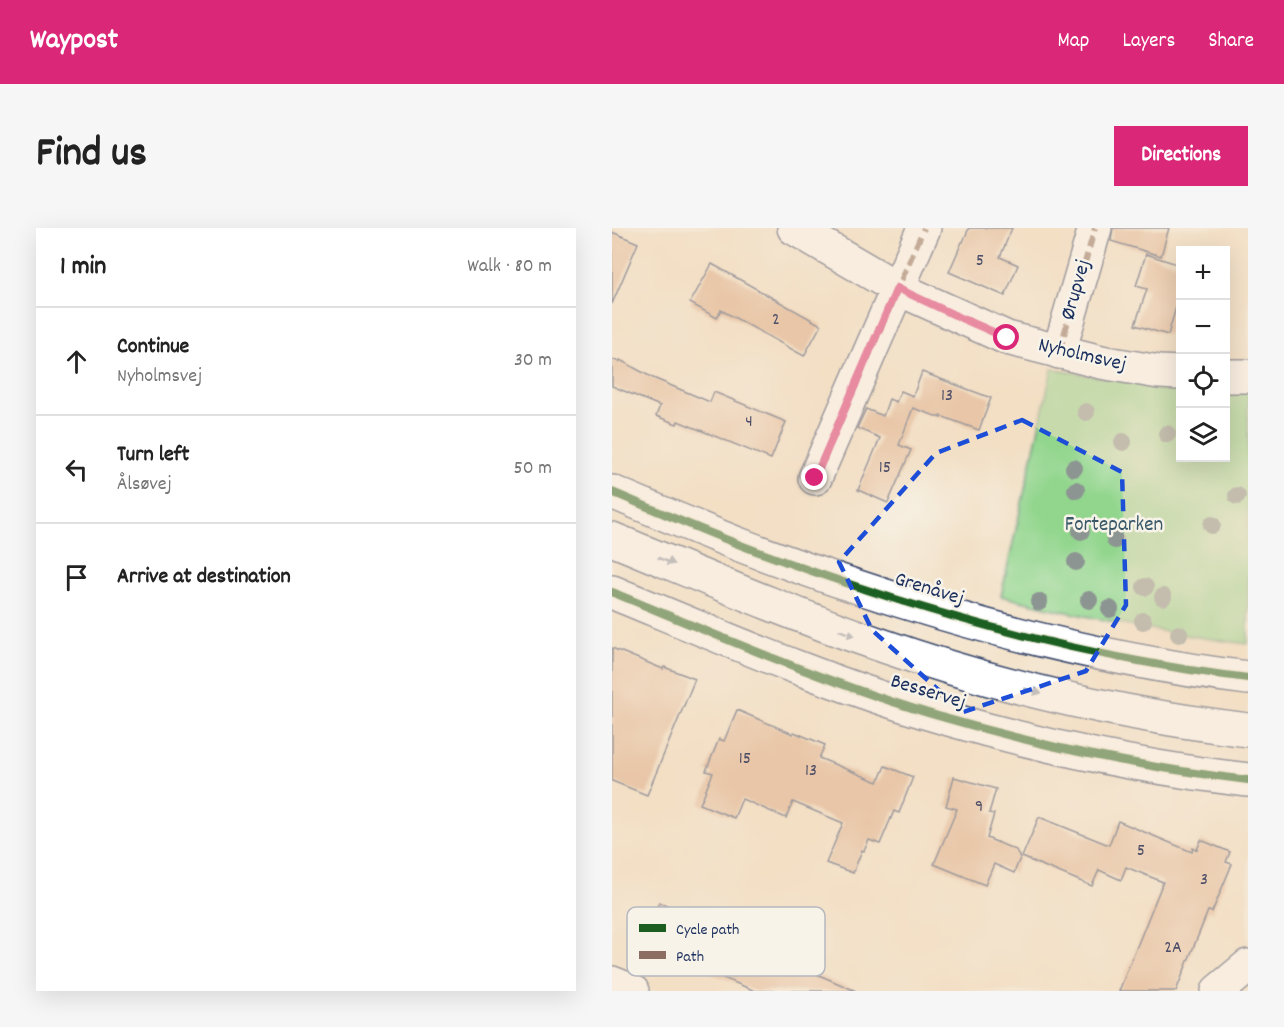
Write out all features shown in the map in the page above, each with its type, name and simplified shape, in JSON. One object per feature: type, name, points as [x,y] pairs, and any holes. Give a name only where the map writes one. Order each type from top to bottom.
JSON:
[{"type":"street","name":"Nyholmsvej","points":[[794,228],[897,288],[1007,338],[1101,362],[1176,373]]},
{"type":"street","points":[[815,478],[924,228]]},
{"type":"street","name":"Ørupvej","points":[[1059,352],[1095,228]]},
{"type":"street","points":[[1230,376],[1248,376]]},
{"type":"street","name":"Grenåvej","points":[[612,492],[741,545],[818,573],[972,622],[1052,643],[1128,659],[1248,678]]},
{"type":"street","points":[[612,539],[801,615],[878,644],[957,669],[1037,692],[1118,710],[1248,730]]},
{"type":"street","name":"Besservej","points":[[612,592],[782,661],[865,692],[943,717],[1024,740],[1111,759],[1248,780]]},
{"type":"street","points":[[1218,991],[1248,966]]},
{"type":"street","points":[[612,983],[632,991]]},
{"type":"highlighted area","points":[[1022,420],[1122,472],[1126,605],[1086,671],[963,712],[872,630],[839,562],[936,453]]},
{"type":"green space","name":"Forteparken","points":[[1052,369],[1176,389],[1176,462],[1230,462],[1230,390],[1248,391],[1248,644],[1124,624],[1001,596]]},
{"type":"building","points":[[969,228],[1012,228],[1000,257],[1018,265],[1005,296],[949,272]]},
{"type":"building","points":[[1113,228],[1169,228],[1161,256],[1111,241]]},
{"type":"building","points":[[612,232],[638,243],[612,304]]},
{"type":"building","points":[[1146,254],[1176,264],[1176,307],[1168,335],[1135,325],[1147,289],[1136,286]]},
{"type":"building","points":[[712,264],[821,325],[804,356],[721,310],[717,318],[690,303]]},
{"type":"building","points":[[612,359],[619,362],[620,360],[653,378],[710,402],[714,392],[786,422],[771,459],[678,421],[677,424],[656,416],[660,406],[612,386]]},
{"type":"building","points":[[922,372],[991,398],[979,430],[913,408],[899,445],[911,450],[888,503],[858,490],[880,438],[857,428],[866,409],[883,416],[889,399],[896,402],[901,391],[913,396]]},
{"type":"building","points":[[612,648],[663,669],[664,667],[695,679],[647,795],[612,781]]},
{"type":"building","points":[[737,710],[825,745],[819,758],[878,782],[885,766],[913,777],[899,813],[894,811],[880,844],[869,840],[864,851],[862,850],[853,873],[826,863],[843,823],[793,802],[786,818],[742,799],[734,818],[700,804],[713,773],[706,771],[719,739],[724,741]]},
{"type":"building","points":[[954,777],[996,789],[989,813],[994,814],[987,838],[1016,850],[1020,858],[1014,873],[994,864],[985,885],[934,864],[957,809],[946,806]]},
{"type":"building","points":[[1039,817],[1109,845],[1118,821],[1192,852],[1193,848],[1197,850],[1201,840],[1230,852],[1226,862],[1232,864],[1212,912],[1208,911],[1176,991],[1119,991],[1163,882],[1126,867],[1121,880],[1099,870],[1092,886],[1022,857]]},
{"type":"building","points":[[659,902],[671,907],[657,907]]},
{"type":"building","points":[[719,976],[821,976],[856,991],[755,991]]},
{"type":"marked path","points":[[815,478],[924,228]]},
{"type":"marked path","points":[[1059,352],[1095,228]]},
{"type":"cycle path","points":[[612,492],[804,569],[929,609],[991,627],[1119,657],[1248,678]]},
{"type":"cycle path","points":[[612,592],[860,691],[945,718],[1095,755],[1248,780]]},
{"type":"route","points":[[815,478],[897,288],[1007,338]]}]
